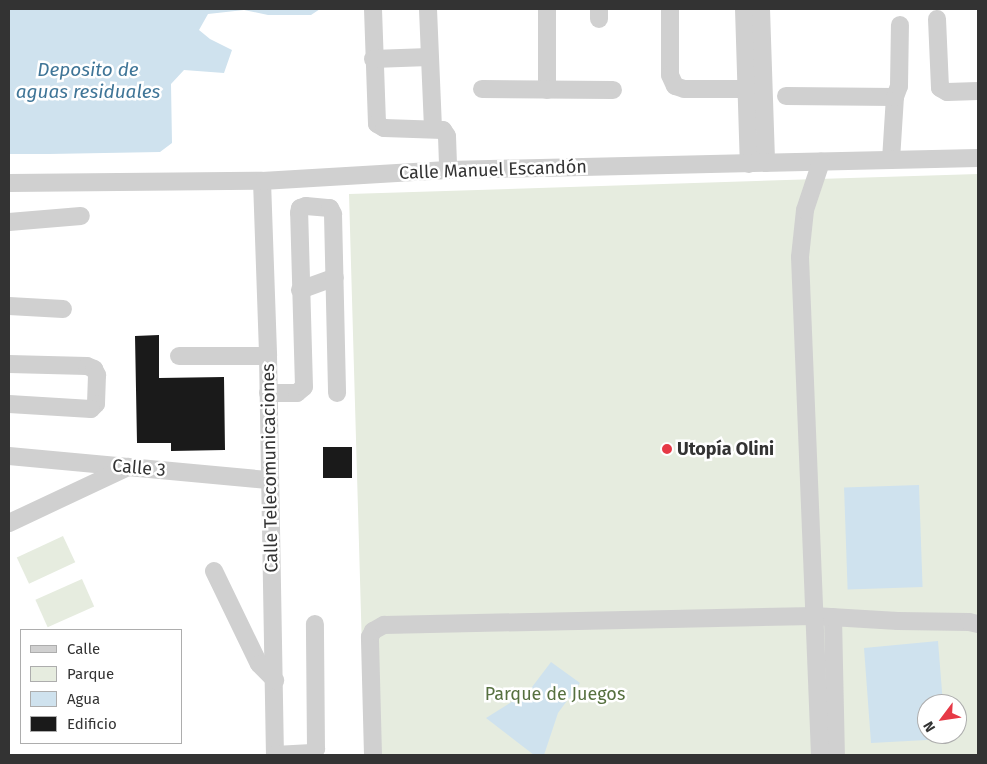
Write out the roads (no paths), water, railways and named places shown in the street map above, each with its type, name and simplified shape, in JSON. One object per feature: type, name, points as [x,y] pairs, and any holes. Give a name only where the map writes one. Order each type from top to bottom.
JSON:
[{"type":"street","points":[[373,9],[373,59],[377,124],[384,128],[443,130],[446,133],[448,170]]},
{"type":"street","points":[[428,9],[433,129]]},
{"type":"street","points":[[547,9],[547,90]]},
{"type":"street","points":[[670,9],[670,75],[675,86],[684,89],[746,89]]},
{"type":"street","points":[[744,9],[746,89],[757,163]]},
{"type":"street","points":[[757,163],[761,9]]},
{"type":"street","points":[[938,19],[940,88],[947,92],[978,91]]},
{"type":"street","points":[[891,160],[895,97],[899,86],[900,25]]},
{"type":"street","points":[[373,59],[429,57]]},
{"type":"street","points":[[482,89],[613,90]]},
{"type":"street","points":[[786,96],[895,97]]},
{"type":"street","name":"Calle Manuel Escandón","points":[[9,183],[262,181],[448,170],[978,158]]},
{"type":"street","points":[[820,755],[800,257],[805,210],[821,162]]},
{"type":"street","name":"Calle Telecomunicaciones","points":[[262,181],[268,356],[275,755]]},
{"type":"street","points":[[268,393],[297,393],[304,387],[299,213],[303,207],[328,208],[333,212],[337,393]]},
{"type":"street","points":[[9,222],[81,216]]},
{"type":"street","points":[[300,290],[335,277]]},
{"type":"street","points":[[9,306],[63,309]]},
{"type":"street","points":[[179,356],[268,356]]},
{"type":"street","points":[[9,364],[88,366],[94,369],[97,375],[96,404],[91,409],[9,404]]},
{"type":"street","name":"Calle 3","points":[[9,456],[270,480]]},
{"type":"street","points":[[9,524],[128,466]]},
{"type":"street","points":[[214,571],[259,664],[275,680]]},
{"type":"street","points":[[373,755],[370,637],[373,631],[384,625],[814,616],[898,621],[969,622],[978,624]]},
{"type":"street","points":[[833,617],[836,755]]},
{"type":"street","points":[[275,755],[312,753],[316,749],[315,624]]},
{"type":"water","name":"Deposito de aguas residuales","points":[[9,9],[320,9],[311,15],[268,15],[244,10],[208,14],[199,30],[210,39],[232,50],[224,73],[184,70],[171,84],[172,143],[160,152],[9,154]]},
{"type":"water","points":[[919,485],[923,587],[848,590],[844,488]]},
{"type":"water","points":[[938,641],[942,694],[917,694],[917,741],[871,743],[864,648]]},
{"type":"water","points":[[551,662],[580,683],[558,713],[544,755],[534,755],[486,718],[529,691]]},
{"type":"place","name":"Utopía Olini","points":[[667,449]]},
{"type":"park label","name":"Parque de Juegos","points":[[555,694]]}]
